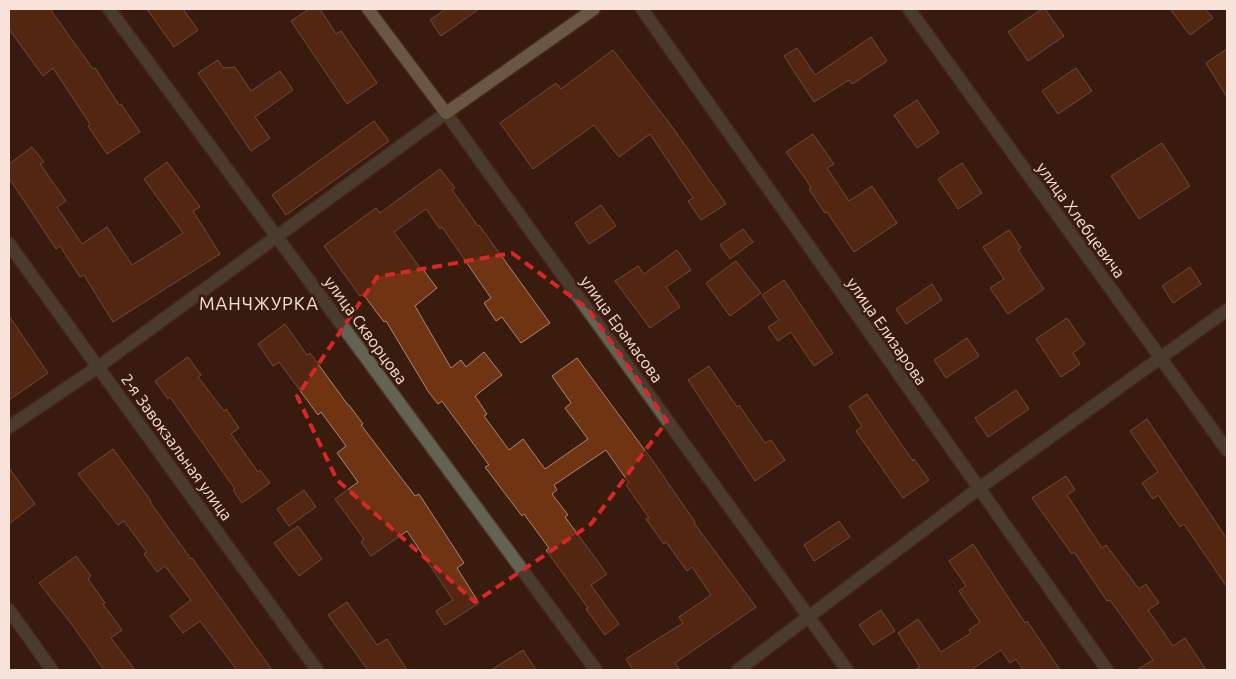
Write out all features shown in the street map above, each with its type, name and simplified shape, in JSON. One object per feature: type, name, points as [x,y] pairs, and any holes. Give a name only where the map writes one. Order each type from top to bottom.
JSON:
[{"type":"main road","name":"улица Ерамасова","points":[[368,9],[446,113]]},
{"type":"main road","points":[[446,113],[594,9]]},
{"type":"street","name":"улица Скворцова","points":[[109,9],[596,670]]},
{"type":"street","name":"улица Елизарова","points":[[642,9],[1107,670]]},
{"type":"street","name":"улица Хлебцевича","points":[[909,9],[1227,450]]},
{"type":"street","points":[[9,427],[98,367],[446,113]]},
{"type":"street","name":"улица Ерамасова","points":[[446,113],[848,670]]},
{"type":"street","name":"2-я Завокзальная улица","points":[[9,244],[317,670]]},
{"type":"street","points":[[738,670],[978,488],[1227,310]]},
{"type":"street","points":[[9,610],[52,670]]},
{"type":"highlighted area","points":[[512,253],[588,309],[667,421],[591,524],[475,602],[337,480],[297,396],[377,277]]},
{"type":"building","points":[[9,9],[50,9],[140,132],[107,154],[88,126],[90,124],[53,68],[43,76],[9,29]]},
{"type":"building","points":[[147,9],[183,9],[198,30],[174,47]]},
{"type":"building","points":[[309,9],[320,9],[336,34],[341,31],[377,83],[347,104],[291,21]]},
{"type":"building","points":[[446,9],[479,9],[441,36],[430,20]]},
{"type":"building","points":[[1042,9],[1045,9],[1064,36],[1028,61],[1008,32]]},
{"type":"building","points":[[1170,9],[1205,9],[1213,18],[1190,35]]},
{"type":"building","points":[[871,37],[887,61],[852,84],[849,80],[814,102],[784,56],[797,48],[815,75]]},
{"type":"building","points":[[1227,49],[1227,97],[1206,63]]},
{"type":"building","points":[[613,50],[673,128],[726,204],[701,220],[688,201],[693,198],[650,134],[619,157],[594,125],[533,169],[500,123],[556,83],[561,89]]},
{"type":"building","points":[[218,60],[223,68],[235,67],[251,91],[280,71],[293,90],[255,117],[270,138],[251,151],[198,73]]},
{"type":"building","points":[[1076,68],[1092,91],[1058,114],[1042,91]]},
{"type":"building","points":[[917,100],[939,133],[917,148],[894,115]]},
{"type":"building","points":[[374,121],[389,141],[286,215],[272,195]]},
{"type":"building","points":[[813,134],[834,164],[827,168],[849,201],[872,186],[897,223],[854,252],[827,212],[825,213],[809,189],[811,188],[807,181],[786,152]]},
{"type":"building","points":[[1162,143],[1190,186],[1139,219],[1111,176]]},
{"type":"building","points":[[32,147],[44,162],[40,164],[66,201],[57,207],[82,244],[107,227],[132,265],[183,233],[144,179],[167,162],[200,207],[193,211],[220,254],[113,322],[84,275],[80,277],[60,246],[56,249],[9,178],[9,164]]},
{"type":"building","points":[[962,163],[982,193],[958,209],[938,179]]},
{"type":"building","points":[[440,169],[455,188],[452,190],[550,323],[521,343],[502,317],[496,321],[484,303],[491,298],[442,227],[440,229],[426,209],[394,232],[437,288],[415,306],[451,368],[461,360],[466,367],[484,352],[502,375],[475,396],[487,414],[484,416],[509,450],[523,439],[545,469],[588,439],[565,408],[571,403],[552,376],[577,358],[756,607],[675,663],[680,670],[633,670],[626,659],[683,623],[679,617],[711,595],[692,567],[687,571],[666,542],[664,544],[646,519],[649,518],[626,485],[629,483],[606,450],[554,485],[557,490],[552,494],[568,515],[565,517],[607,574],[591,585],[619,624],[605,635],[546,550],[549,548],[485,467],[489,465],[442,401],[438,404],[428,391],[386,321],[384,322],[363,294],[360,296],[324,246],[376,208],[380,213]]},
{"type":"building","points":[[601,205],[616,226],[589,244],[575,223]]},
{"type":"building","points":[[743,229],[753,242],[730,259],[720,245]]},
{"type":"building","points":[[1009,230],[1021,248],[1018,250],[1044,289],[1008,314],[990,288],[1004,279],[983,247]]},
{"type":"building","points":[[677,250],[691,270],[666,287],[680,307],[650,328],[615,281],[638,266],[644,274]]},
{"type":"building","points":[[736,261],[761,293],[730,316],[706,283]]},
{"type":"building","points":[[1190,267],[1201,284],[1173,303],[1162,286]]},
{"type":"building","points":[[784,280],[833,353],[814,366],[791,332],[778,341],[768,327],[779,320],[762,295]]},
{"type":"building","points":[[932,284],[942,300],[906,324],[896,309]]},
{"type":"building","points":[[9,316],[48,373],[9,400]]},
{"type":"building","points":[[1067,318],[1085,344],[1073,353],[1080,364],[1061,377],[1036,339]]},
{"type":"building","points":[[285,324],[307,355],[310,353],[363,424],[361,425],[415,496],[419,494],[464,563],[457,568],[479,603],[445,625],[436,611],[453,600],[407,531],[371,556],[361,542],[364,539],[335,499],[358,482],[337,453],[346,446],[321,412],[318,415],[279,362],[273,366],[258,344]]},
{"type":"building","points":[[967,338],[979,356],[946,378],[934,360]]},
{"type":"building","points":[[188,357],[201,375],[198,377],[224,411],[226,409],[239,428],[231,434],[258,472],[260,470],[270,483],[242,503],[233,490],[235,489],[170,397],[168,399],[155,381]]},
{"type":"building","points":[[709,366],[765,443],[771,440],[785,460],[755,481],[688,380]]},
{"type":"building","points":[[1016,390],[1029,409],[988,437],[975,418]]},
{"type":"building","points":[[867,394],[913,461],[914,459],[929,480],[903,498],[856,431],[862,427],[849,406]]},
{"type":"building","points":[[1147,419],[1227,539],[1227,587],[1184,524],[1180,527],[1158,495],[1153,499],[1142,483],[1158,472],[1130,431]]},
{"type":"building","points":[[113,449],[272,670],[237,670],[200,621],[183,633],[170,616],[191,600],[165,566],[157,572],[144,554],[147,552],[124,521],[118,525],[78,474]]},
{"type":"building","points":[[9,468],[35,504],[9,524]]},
{"type":"building","points":[[1066,476],[1075,490],[1067,495],[1102,548],[1106,545],[1139,589],[1146,584],[1159,603],[1148,610],[1173,646],[1185,638],[1206,670],[1137,670],[1153,660],[1110,600],[1107,601],[1074,552],[1072,554],[1032,498]]},
{"type":"building","points":[[304,490],[316,507],[289,526],[277,509]]},
{"type":"building","points":[[839,521],[850,537],[814,561],[804,545]]},
{"type":"building","points":[[298,526],[322,559],[299,576],[274,543]]},
{"type":"building","points":[[973,544],[1025,623],[1027,621],[1060,670],[1023,670],[1016,659],[1010,663],[1001,650],[971,670],[914,670],[920,667],[898,633],[918,619],[941,652],[971,633],[969,630],[980,622],[959,591],[966,586],[949,561]]},
{"type":"building","points":[[76,556],[91,576],[88,579],[105,603],[103,604],[122,630],[111,638],[135,670],[104,670],[73,626],[39,583]]},
{"type":"building","points":[[347,602],[377,645],[387,639],[407,670],[368,670],[328,615]]},
{"type":"building","points":[[881,610],[895,631],[873,645],[859,625]]},
{"type":"building","points":[[523,650],[536,670],[491,670]]},
{"type":"district","name":"МАНЧЖУРКА","points":[[259,304]]}]
